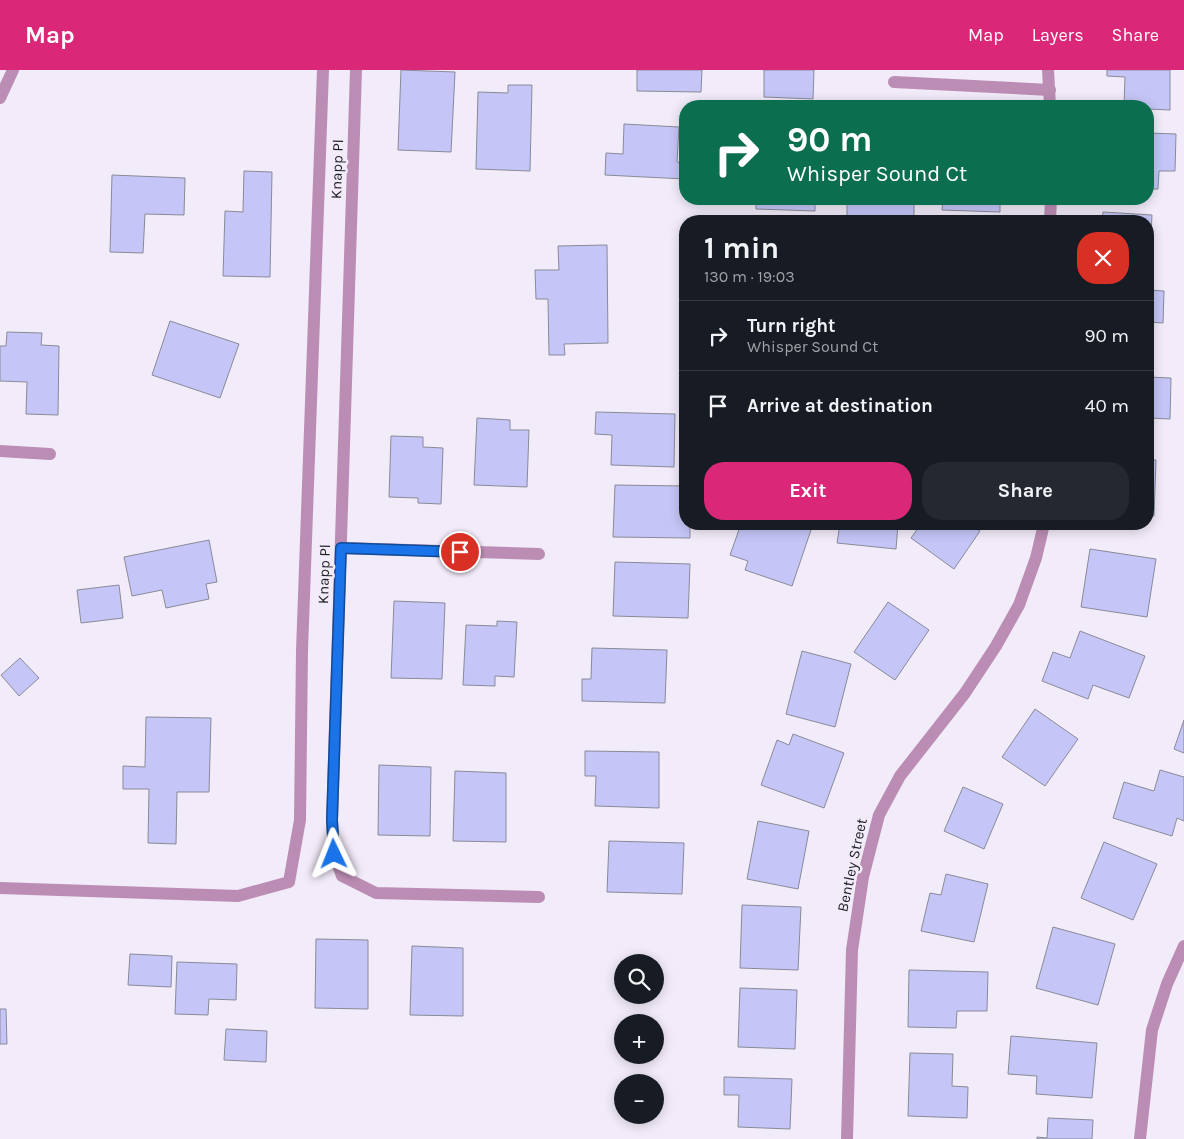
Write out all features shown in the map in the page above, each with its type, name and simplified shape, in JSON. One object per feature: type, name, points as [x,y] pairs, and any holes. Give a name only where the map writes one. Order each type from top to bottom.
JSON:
[{"type":"street","points":[[0,98],[13,70]]},
{"type":"street","points":[[0,888],[238,896],[289,882],[300,820],[302,651],[323,70]]},
{"type":"street","name":"Knapp Pl","points":[[356,70],[332,820],[334,854],[342,876],[376,893],[539,897]]},
{"type":"street","points":[[1048,70],[1050,100]]},
{"type":"street","points":[[894,82],[1050,90]]},
{"type":"street","points":[[0,451],[50,454]]},
{"type":"street","name":"Bentley Street","points":[[847,1139],[852,950],[863,878],[879,815],[900,776],[965,693],[996,646],[1019,605],[1036,558],[1043,530]]},
{"type":"street","points":[[341,548],[539,554]]},
{"type":"street","points":[[1140,1139],[1152,1030],[1167,984],[1184,946]]},
{"type":"building","points":[[401,70],[455,72],[451,152],[398,150]]},
{"type":"building","points":[[637,70],[702,70],[701,92],[637,91]]},
{"type":"building","points":[[764,70],[814,70],[813,99],[764,97]]},
{"type":"building","points":[[1107,70],[1170,70],[1170,110],[1154,109],[1154,100],[1124,100],[1125,77],[1107,76]]},
{"type":"building","points":[[508,85],[532,85],[530,171],[476,169],[478,92],[508,93]]},
{"type":"building","points":[[624,124],[679,127],[677,162],[679,162],[679,179],[605,175],[606,153],[623,154]]},
{"type":"building","points":[[1154,133],[1176,134],[1175,171],[1159,171],[1158,189],[1154,189]]},
{"type":"building","points":[[244,171],[272,172],[270,277],[223,276],[225,211],[243,212]]},
{"type":"building","points":[[112,175],[185,178],[184,215],[145,214],[143,253],[110,252]]},
{"type":"building","points":[[756,205],[815,205],[815,211],[756,209]]},
{"type":"building","points":[[847,205],[914,205],[914,215],[847,215]]},
{"type":"building","points":[[942,205],[1000,205],[1000,212],[942,210]]},
{"type":"building","points":[[1103,212],[1152,215],[1103,215]]},
{"type":"building","points":[[607,245],[608,343],[564,344],[565,355],[549,355],[548,299],[536,299],[535,270],[559,270],[558,246]]},
{"type":"building","points":[[1154,290],[1164,291],[1163,323],[1154,322]]},
{"type":"building","points":[[170,321],[239,344],[220,398],[152,375]]},
{"type":"building","points":[[7,332],[42,333],[41,345],[59,346],[58,415],[26,414],[27,382],[0,381],[0,346],[6,346]]},
{"type":"building","points":[[1154,377],[1171,378],[1170,419],[1154,418]]},
{"type":"building","points":[[596,412],[675,414],[674,467],[611,465],[612,435],[595,434]]},
{"type":"building","points":[[477,418],[510,420],[510,430],[529,430],[527,487],[474,485]]},
{"type":"building","points":[[391,436],[423,437],[423,447],[443,448],[441,504],[418,503],[418,498],[389,497]]},
{"type":"building","points":[[1154,460],[1156,460],[1154,516]]},
{"type":"building","points":[[615,485],[679,486],[679,530],[690,530],[690,538],[613,537]]},
{"type":"building","points":[[739,530],[811,530],[792,586],[745,570],[748,561],[730,555]]},
{"type":"building","points":[[839,530],[898,530],[896,549],[837,543]]},
{"type":"building","points":[[917,530],[980,531],[954,569],[911,538]]},
{"type":"building","points":[[209,540],[217,582],[206,584],[209,599],[166,608],[162,590],[132,596],[124,557]]},
{"type":"building","points":[[1090,549],[1156,559],[1147,617],[1081,607]]},
{"type":"building","points":[[615,562],[690,564],[688,618],[613,616]]},
{"type":"building","points":[[119,585],[123,618],[81,623],[77,590]]},
{"type":"building","points":[[394,601],[445,603],[442,679],[391,678]]},
{"type":"building","points":[[888,602],[929,630],[895,680],[854,652]]},
{"type":"building","points":[[497,621],[517,622],[514,677],[495,676],[495,686],[463,685],[466,625],[497,626]]},
{"type":"building","points":[[1080,631],[1145,656],[1129,698],[1093,685],[1088,699],[1042,681],[1053,652],[1070,658]]},
{"type":"building","points":[[592,648],[667,650],[665,703],[582,701],[582,679],[591,679]]},
{"type":"building","points":[[802,651],[851,664],[835,727],[786,714]]},
{"type":"building","points":[[20,658],[39,678],[19,696],[1,675]]},
{"type":"building","points":[[1035,709],[1078,739],[1045,786],[1002,757]]},
{"type":"building","points":[[146,717],[211,718],[209,792],[177,792],[176,844],[148,843],[149,789],[123,789],[123,766],[145,767]]},
{"type":"building","points":[[1184,720],[1184,753],[1174,749]]},
{"type":"building","points":[[793,734],[844,753],[824,808],[761,785],[777,740],[789,745]]},
{"type":"building","points":[[585,751],[659,752],[659,808],[595,806],[596,776],[585,776]]},
{"type":"building","points":[[379,765],[431,767],[430,836],[378,835]]},
{"type":"building","points":[[1160,770],[1184,777],[1184,821],[1177,818],[1172,836],[1113,818],[1124,782],[1154,791]]},
{"type":"building","points":[[455,771],[506,773],[506,842],[453,841]]},
{"type":"building","points":[[963,787],[1003,804],[984,849],[944,831]]},
{"type":"building","points":[[758,821],[809,831],[798,889],[747,879]]},
{"type":"building","points":[[609,841],[684,843],[682,894],[607,892]]},
{"type":"building","points":[[1104,842],[1157,864],[1133,920],[1081,898]]},
{"type":"building","points":[[946,874],[988,884],[974,942],[921,931],[930,893],[941,895]]},
{"type":"building","points":[[742,905],[801,907],[798,970],[740,968]]},
{"type":"building","points":[[1053,927],[1115,944],[1098,1005],[1036,988]]},
{"type":"building","points":[[316,939],[368,940],[368,1009],[315,1008]]},
{"type":"building","points":[[412,946],[463,948],[463,1016],[410,1015]]},
{"type":"building","points":[[130,954],[172,956],[171,987],[128,985]]},
{"type":"building","points":[[177,962],[237,964],[236,1000],[209,999],[208,1015],[175,1014]]},
{"type":"building","points":[[909,970],[988,972],[987,1011],[957,1011],[956,1028],[908,1027]]},
{"type":"building","points":[[740,988],[797,990],[795,1049],[738,1047]]},
{"type":"building","points":[[0,1009],[6,1009],[7,1044],[0,1044]]},
{"type":"building","points":[[226,1029],[267,1031],[266,1062],[224,1060]]},
{"type":"building","points":[[1011,1036],[1097,1043],[1092,1098],[1036,1094],[1037,1076],[1008,1074]]},
{"type":"building","points":[[910,1053],[953,1054],[952,1086],[968,1087],[967,1118],[908,1116]]},
{"type":"building","points":[[724,1077],[792,1079],[790,1129],[738,1127],[739,1095],[724,1095]]},
{"type":"building","points":[[1048,1118],[1093,1120],[1092,1139],[1037,1139],[1037,1137],[1047,1138]]},
{"type":"route","points":[[334,854],[332,820],[341,548],[460,552]]}]
